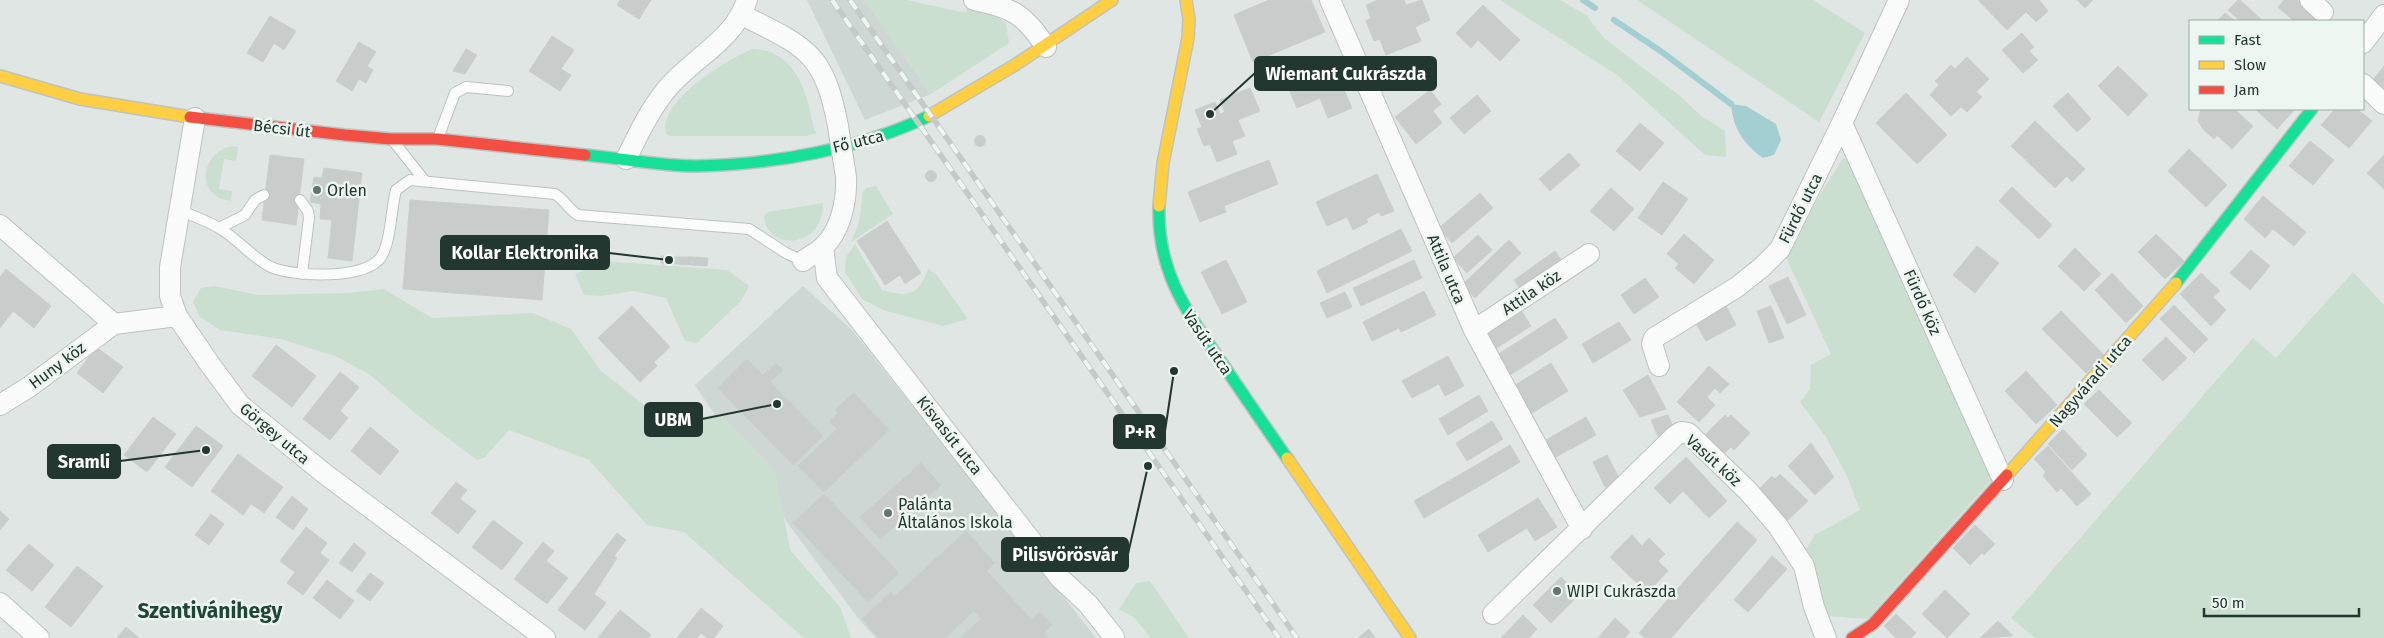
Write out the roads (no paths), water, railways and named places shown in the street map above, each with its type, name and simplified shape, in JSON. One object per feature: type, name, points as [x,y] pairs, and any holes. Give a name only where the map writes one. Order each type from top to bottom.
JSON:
[{"type":"street","points":[[974,0],[995,5],[1020,15],[1034,28],[1046,47]]},
{"type":"street","name":"Fő utca","points":[[568,151],[694,166],[734,163],[815,151],[870,140],[913,123],[957,101],[1046,47],[1112,0]]},
{"type":"street","name":"Vasút utca","points":[[1186,0],[1191,27],[1162,161],[1157,203],[1159,239],[1167,270],[1183,306],[1410,638]]},
{"type":"street","name":"Attila utca","points":[[1330,0],[1474,330],[1582,529]]},
{"type":"street","name":"Fürdő utca","points":[[1659,366],[1652,344],[1654,338],[1737,287],[1762,268],[1780,249],[1842,123],[1899,0]]},
{"type":"street","points":[[626,159],[645,120],[667,88],[726,36],[744,7],[802,47],[817,62],[828,81],[838,126],[846,177],[843,208],[835,230],[823,247],[803,260]]},
{"type":"street","points":[[2364,42],[2384,15]]},
{"type":"street","name":"Bécsi út","points":[[0,76],[80,100],[195,118],[392,139],[437,139],[568,151]]},
{"type":"street","points":[[2364,85],[2384,104]]},
{"type":"street","name":"Nagyváradi utca","points":[[1852,638],[1874,624],[2194,262],[2311,110]]},
{"type":"street","name":"Görgey utca","points":[[195,118],[170,267],[170,296],[177,316],[240,406],[325,474],[545,638]]},
{"type":"street","name":"Fürdő köz","points":[[1842,123],[2003,480]]},
{"type":"street","points":[[0,225],[114,324],[177,316]]},
{"type":"street","name":"Kisvasút utca","points":[[823,247],[827,278],[1061,579],[1088,604],[1114,637]]},
{"type":"street","name":"Attila köz","points":[[1474,330],[1588,254]]},
{"type":"street","name":"Huny köz","points":[[0,405],[29,387],[114,324]]},
{"type":"street","name":"Vasút köz","points":[[1493,614],[1681,432],[1688,433],[1748,491],[1778,526],[1804,566],[1814,608],[1826,638]]},
{"type":"street","points":[[0,603],[39,638]]},
{"type":"lane","points":[[437,139],[455,93],[460,89],[466,87],[508,91]]},
{"type":"lane","points":[[392,139],[425,181]]},
{"type":"lane","points":[[180,211],[219,228],[253,256],[273,267],[302,274],[346,273],[366,269],[376,263],[385,248],[396,190],[410,180],[555,194],[562,198],[570,210],[578,215],[749,229],[786,253],[803,260]]},
{"type":"lane","points":[[219,228],[245,215],[255,200],[264,195]]},
{"type":"lane","points":[[300,200],[308,211],[309,218],[302,274]]},
{"type":"water","points":[[1731,104],[1746,106],[1776,124],[1781,140],[1774,155],[1763,158],[1750,147],[1740,135],[1734,121]]},
{"type":"waterway","points":[[1583,0],[1595,8]]},
{"type":"waterway","points":[[1614,20],[1662,52],[1731,104]]},
{"type":"railway","points":[[832,0],[1279,638]]},
{"type":"railway","points":[[850,0],[1297,638]]},
{"type":"place","name":"Wiemant Cukrászda","points":[[1210,114]]},
{"type":"place","name":"Orlen","points":[[317,190]]},
{"type":"place","name":"Kollar Elektronika","points":[[669,260]]},
{"type":"place","name":"P+R","points":[[1174,371]]},
{"type":"place","name":"UBM","points":[[777,404]]},
{"type":"place","name":"Sramli","points":[[206,450]]},
{"type":"place","name":"Pilisvörösvár","points":[[1148,466]]},
{"type":"place","name":"Palánta Általános Iskola","points":[[888,513]]},
{"type":"place","name":"WIPI Cukrászda","points":[[1557,591]]},
{"type":"district","name":"Szentivánihegy","points":[[210,611]]}]
